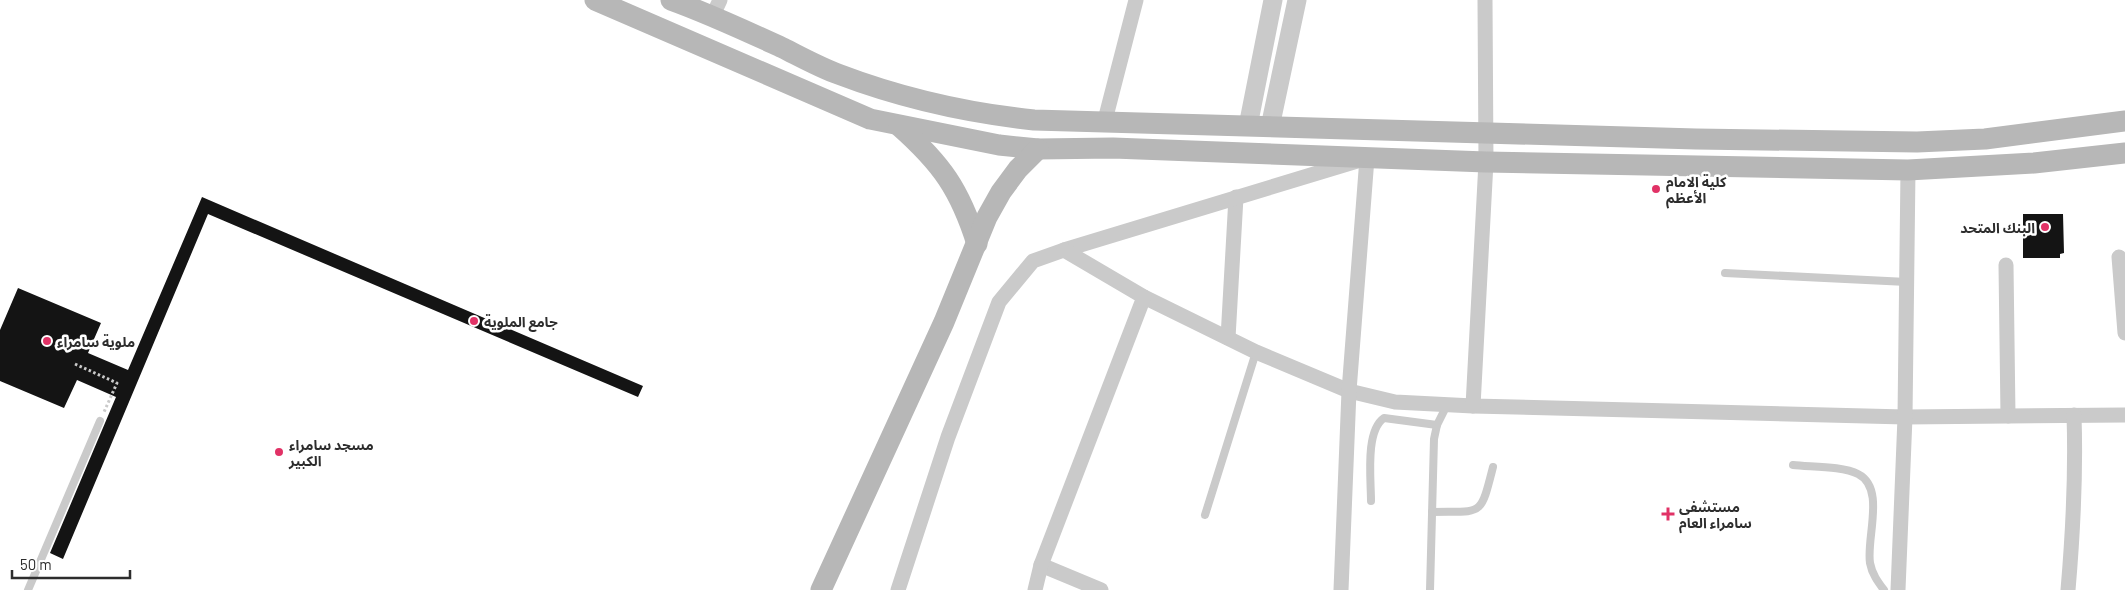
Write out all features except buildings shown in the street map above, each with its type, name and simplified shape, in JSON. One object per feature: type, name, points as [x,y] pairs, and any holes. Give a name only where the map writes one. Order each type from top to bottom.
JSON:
[{"type":"main road","points":[[595,0],[847,111],[899,126],[998,145],[1038,149],[1113,148],[1486,162],[1908,170],[2034,163],[2125,153]]},
{"type":"main road","points":[[671,0],[717,8],[753,34],[836,74],[915,98],[998,116],[1034,120],[1105,120],[1270,127],[1696,139],[1917,142],[1985,139],[2125,122]]},
{"type":"main road","points":[[739,64],[753,34]]},
{"type":"main road","points":[[899,126],[926,150],[949,178],[966,210],[977,244]]},
{"type":"main road","points":[[821,590],[944,322],[987,217],[1001,192],[1018,169],[1038,149]]},
{"type":"street","points":[[1105,120],[1136,0]]},
{"type":"street","points":[[1248,126],[1273,0]]},
{"type":"street","points":[[1270,127],[1297,0]]},
{"type":"street","points":[[1473,406],[1486,162],[1485,0]]},
{"type":"street","points":[[898,590],[948,437],[999,302],[1033,261],[1367,158],[1349,392],[1341,590]]},
{"type":"street","points":[[1898,590],[1905,417],[1908,170]]},
{"type":"street","points":[[1228,338],[1236,197]]},
{"type":"street","points":[[1064,250],[1144,297],[1256,352],[1349,392],[1394,402],[1473,406],[1905,417],[2125,415]]},
{"type":"street","points":[[2119,257],[2125,333]]},
{"type":"street","points":[[2006,265],[2008,416]]},
{"type":"street","points":[[1035,590],[1041,566],[1144,297]]},
{"type":"street","points":[[2068,590],[2073,542],[2074,416]]},
{"type":"street","points":[[1041,566],[1101,590]]},
{"type":"lane","points":[[1725,273],[1907,282]]},
{"type":"lane","points":[[1205,515],[1256,352]]},
{"type":"lane","points":[[1430,590],[1434,439],[1437,425],[1447,405]]},
{"type":"lane","points":[[1371,501],[1372,434],[1378,422],[1384,418],[1437,425]]},
{"type":"lane","points":[[28,590],[100,421]]},
{"type":"lane","points":[[1793,465],[1857,473],[1869,482],[1874,501],[1870,565],[1875,579],[1884,590]]},
{"type":"lane","points":[[1432,512],[1474,512],[1484,503],[1493,467]]},
{"type":"path","points":[[75,364],[117,383],[100,421]]},
{"type":"place","name":"كلية الامام الأعظم","points":[[1656,189]]},
{"type":"place","name":"البنك المتحد","points":[[2045,227]]},
{"type":"place","name":"جامع الملوية","points":[[474,321]]},
{"type":"place","name":"ملوية سامراء","points":[[47,341]]},
{"type":"place","name":"مسجد سامراء الكبير","points":[[279,452]]},
{"type":"place","name":"مستشفى سامراء العام","points":[[1668,514]]}]
